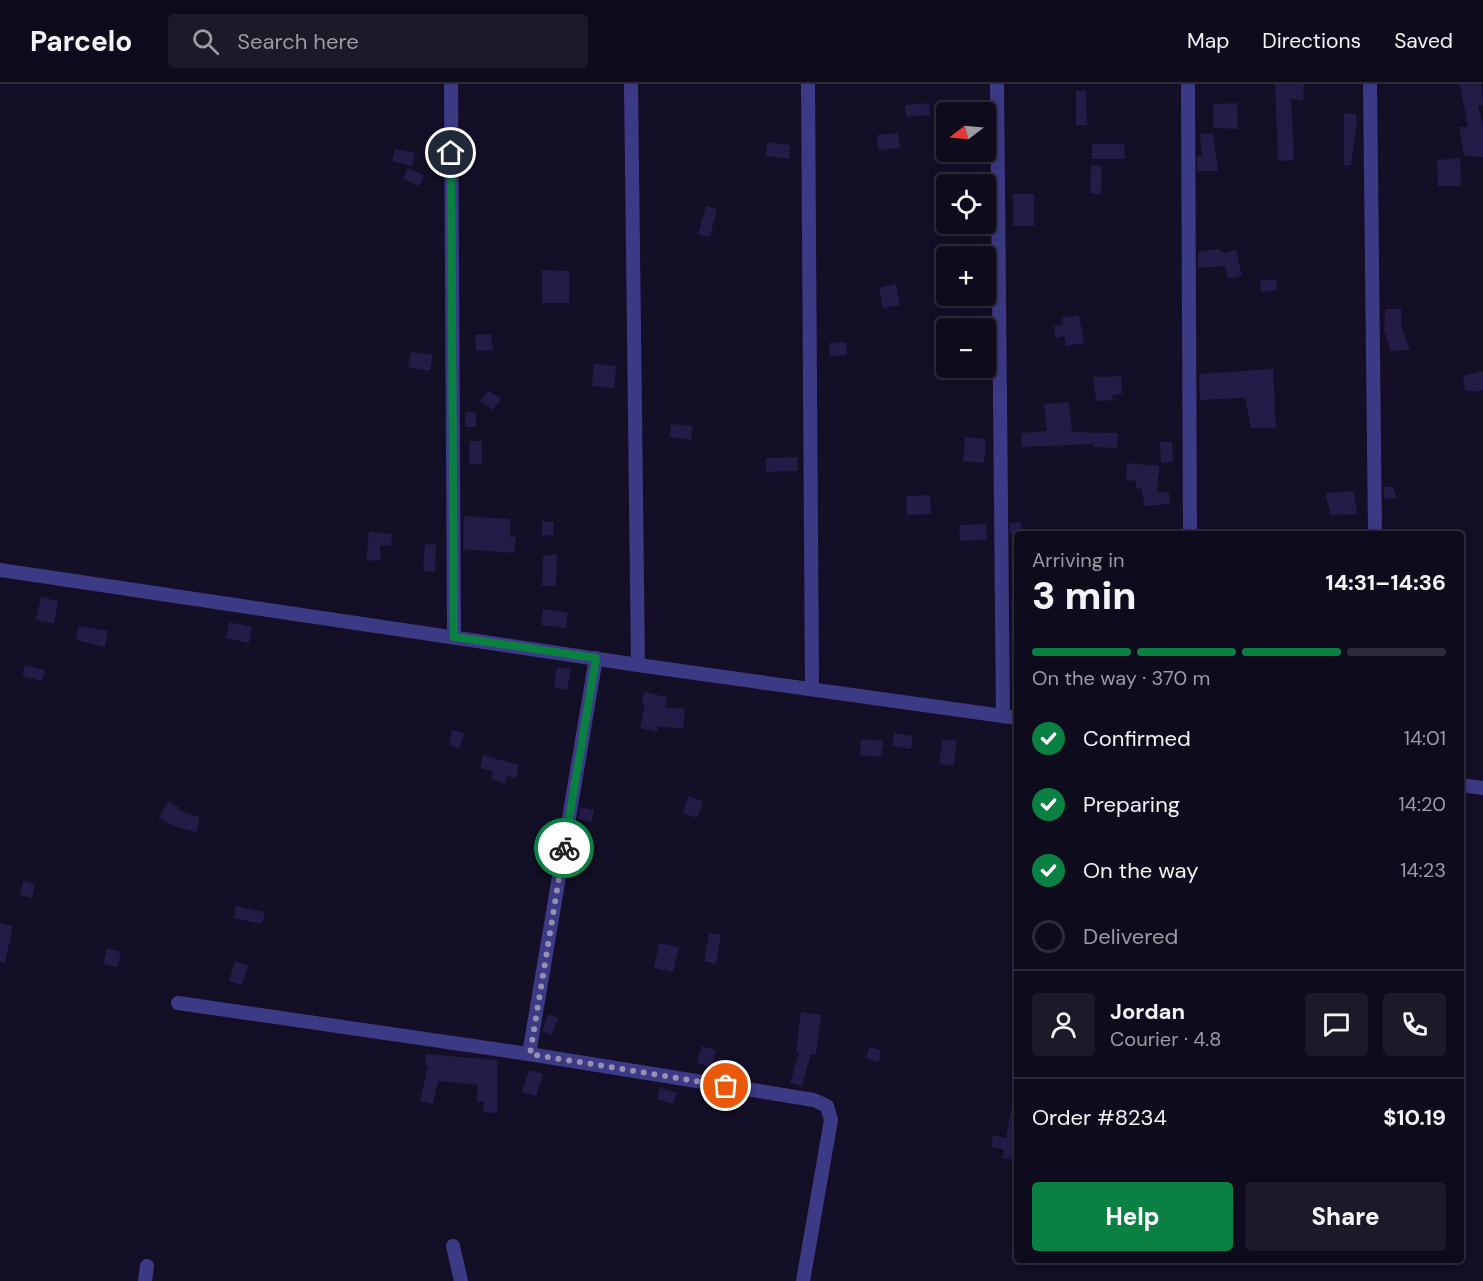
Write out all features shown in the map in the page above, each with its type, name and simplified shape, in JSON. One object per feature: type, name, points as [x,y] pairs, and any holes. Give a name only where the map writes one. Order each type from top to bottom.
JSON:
[{"type":"street","points":[[451,84],[454,637]]},
{"type":"street","points":[[631,84],[638,665]]},
{"type":"street","points":[[808,84],[812,687]]},
{"type":"street","points":[[0,570],[638,665],[812,687],[1010,717],[997,84]]},
{"type":"street","points":[[1188,84],[1190,531]]},
{"type":"street","points":[[1370,84],[1375,531]]},
{"type":"street","points":[[530,1054],[596,658]]},
{"type":"street","points":[[1464,785],[1483,788]]},
{"type":"street","points":[[178,1003],[530,1054],[814,1100],[827,1106],[831,1120],[803,1281]]},
{"type":"street","points":[[453,1246],[461,1281]]},
{"type":"street","points":[[145,1281],[147,1266]]},
{"type":"building","points":[[1275,84],[1304,84],[1303,100],[1291,99],[1294,160],[1278,161]]},
{"type":"building","points":[[1460,84],[1481,84],[1483,105],[1478,106],[1483,127],[1483,157],[1464,156],[1459,127],[1468,127]]},
{"type":"building","points":[[1086,90],[1087,125],[1076,125],[1076,91]]},
{"type":"building","points":[[929,103],[930,115],[906,117],[905,105]]},
{"type":"building","points":[[1237,103],[1238,129],[1213,128],[1213,104]]},
{"type":"building","points":[[1344,113],[1356,114],[1351,165],[1344,165]]},
{"type":"building","points":[[898,133],[900,148],[878,150],[877,135]]},
{"type":"building","points":[[1213,133],[1218,171],[1197,171],[1197,156],[1202,156],[1200,134]]},
{"type":"building","points":[[767,142],[790,145],[789,159],[766,156]]},
{"type":"building","points":[[1092,144],[1124,144],[1125,159],[1092,159]]},
{"type":"building","points":[[395,149],[415,153],[412,166],[392,161]]},
{"type":"building","points":[[1460,158],[1461,186],[1438,186],[1437,160]]},
{"type":"building","points":[[1091,165],[1102,166],[1101,194],[1090,193]]},
{"type":"building","points":[[408,168],[424,175],[419,186],[403,179]]},
{"type":"building","points":[[1013,194],[1034,194],[1034,226],[1013,226]]},
{"type":"building","points":[[706,206],[717,209],[710,237],[698,234]]},
{"type":"building","points":[[1219,249],[1223,253],[1236,250],[1242,276],[1228,279],[1225,266],[1198,268],[1198,252]]},
{"type":"building","points":[[542,270],[569,271],[569,303],[542,303]]},
{"type":"building","points":[[1276,279],[1277,290],[1261,292],[1260,281]]},
{"type":"building","points":[[896,284],[900,305],[883,308],[879,288]]},
{"type":"building","points":[[1385,309],[1401,309],[1401,327],[1410,350],[1391,351],[1384,331]]},
{"type":"building","points":[[1079,315],[1084,343],[1066,346],[1064,336],[1056,338],[1054,326],[1063,325],[1062,318]]},
{"type":"building","points":[[491,334],[493,350],[476,351],[475,335]]},
{"type":"building","points":[[846,342],[847,355],[830,356],[829,343]]},
{"type":"building","points":[[411,352],[433,355],[430,371],[408,367]]},
{"type":"building","points":[[594,364],[616,366],[614,388],[592,386]]},
{"type":"building","points":[[1273,369],[1276,428],[1251,428],[1245,398],[1200,400],[1199,374]]},
{"type":"building","points":[[1483,371],[1483,390],[1477,392],[1465,390],[1463,376]]},
{"type":"building","points":[[1121,376],[1122,394],[1112,395],[1113,400],[1096,401],[1093,377]]},
{"type":"building","points":[[488,390],[501,399],[493,410],[480,401]]},
{"type":"building","points":[[1069,402],[1072,432],[1118,433],[1117,448],[1094,447],[1094,444],[1022,447],[1021,433],[1047,431],[1044,404]]},
{"type":"building","points":[[465,412],[476,413],[476,427],[465,427]]},
{"type":"building","points":[[671,424],[693,426],[691,440],[669,437]]},
{"type":"building","points":[[965,437],[986,439],[984,463],[963,461]]},
{"type":"building","points":[[469,441],[482,441],[482,464],[469,464]]},
{"type":"building","points":[[1160,442],[1172,442],[1173,462],[1161,463]]},
{"type":"building","points":[[797,457],[797,471],[766,472],[766,458]]},
{"type":"building","points":[[1127,463],[1159,466],[1157,493],[1169,492],[1170,504],[1144,506],[1142,489],[1136,488],[1136,481],[1126,480]]},
{"type":"building","points":[[1384,487],[1393,487],[1397,498],[1384,499]]},
{"type":"building","points":[[1354,491],[1357,514],[1331,515],[1327,493]]},
{"type":"building","points":[[930,495],[931,514],[907,515],[906,496]]},
{"type":"building","points":[[464,516],[510,519],[510,537],[516,537],[514,553],[463,549]]},
{"type":"building","points":[[542,521],[554,522],[553,535],[542,536]]},
{"type":"building","points":[[1021,522],[1022,531],[1014,531],[1014,534],[1010,534],[1010,523]]},
{"type":"building","points":[[986,524],[987,540],[960,541],[959,525]]},
{"type":"building","points":[[369,532],[392,534],[391,546],[380,545],[381,560],[366,561]]},
{"type":"building","points":[[425,544],[436,545],[435,572],[423,571]]},
{"type":"building","points":[[557,554],[556,586],[542,586],[543,556]]},
{"type":"building","points":[[41,597],[58,601],[54,623],[36,620]]},
{"type":"building","points":[[543,609],[568,613],[566,628],[541,625]]},
{"type":"building","points":[[229,622],[252,627],[249,643],[226,638]]},
{"type":"building","points":[[79,626],[108,631],[105,647],[76,640]]},
{"type":"building","points":[[25,665],[45,670],[42,681],[22,676]]},
{"type":"building","points":[[557,667],[571,669],[567,690],[554,687]]},
{"type":"building","points":[[644,692],[667,697],[665,707],[685,709],[683,729],[658,726],[657,732],[640,728],[645,705],[642,704]]},
{"type":"building","points":[[452,730],[464,733],[460,748],[449,745]]},
{"type":"building","points":[[894,733],[913,736],[911,749],[892,746]]},
{"type":"building","points":[[861,739],[883,741],[881,757],[860,755]]},
{"type":"building","points":[[943,739],[957,741],[954,766],[939,763]]},
{"type":"building","points":[[483,755],[519,765],[516,778],[507,776],[505,784],[491,779],[493,771],[480,768]]},
{"type":"building","points":[[688,796],[703,801],[697,818],[683,813]]},
{"type":"building","points":[[168,801],[179,807],[177,810],[200,817],[196,832],[176,827],[159,818]]},
{"type":"building","points":[[580,807],[594,810],[592,822],[578,819]]},
{"type":"building","points":[[23,881],[35,884],[32,898],[20,895]]},
{"type":"building","points":[[236,906],[265,912],[262,924],[234,918]]},
{"type":"building","points":[[0,923],[13,926],[5,963],[0,962]]},
{"type":"building","points":[[709,933],[721,935],[716,964],[704,961]]},
{"type":"building","points":[[659,943],[679,947],[673,972],[654,968]]},
{"type":"building","points":[[107,948],[121,952],[117,967],[103,964]]},
{"type":"building","points":[[235,961],[248,965],[242,985],[229,981]]},
{"type":"building","points":[[801,1012],[821,1015],[816,1055],[811,1054],[802,1086],[790,1083],[799,1053],[796,1052]]},
{"type":"building","points":[[548,1014],[559,1018],[551,1035],[542,1031]]},
{"type":"building","points":[[702,1046],[716,1050],[712,1067],[697,1063]]},
{"type":"building","points":[[869,1047],[881,1050],[879,1062],[866,1058]]},
{"type":"building","points":[[426,1054],[497,1060],[497,1113],[483,1112],[484,1102],[477,1101],[478,1085],[438,1081],[433,1104],[420,1101],[428,1066],[425,1066]]},
{"type":"building","points":[[529,1070],[543,1074],[536,1096],[522,1092]]},
{"type":"building","points":[[660,1088],[677,1093],[673,1104],[657,1099]]},
{"type":"building","points":[[1011,1109],[1014,1110],[1014,1160],[1002,1158],[1004,1150],[991,1147],[993,1135],[1006,1138]]},
{"type":"way so far","points":[[564,848],[530,1054],[726,1086]]},
{"type":"route","points":[[451,153],[454,637],[596,658],[564,848]]}]
